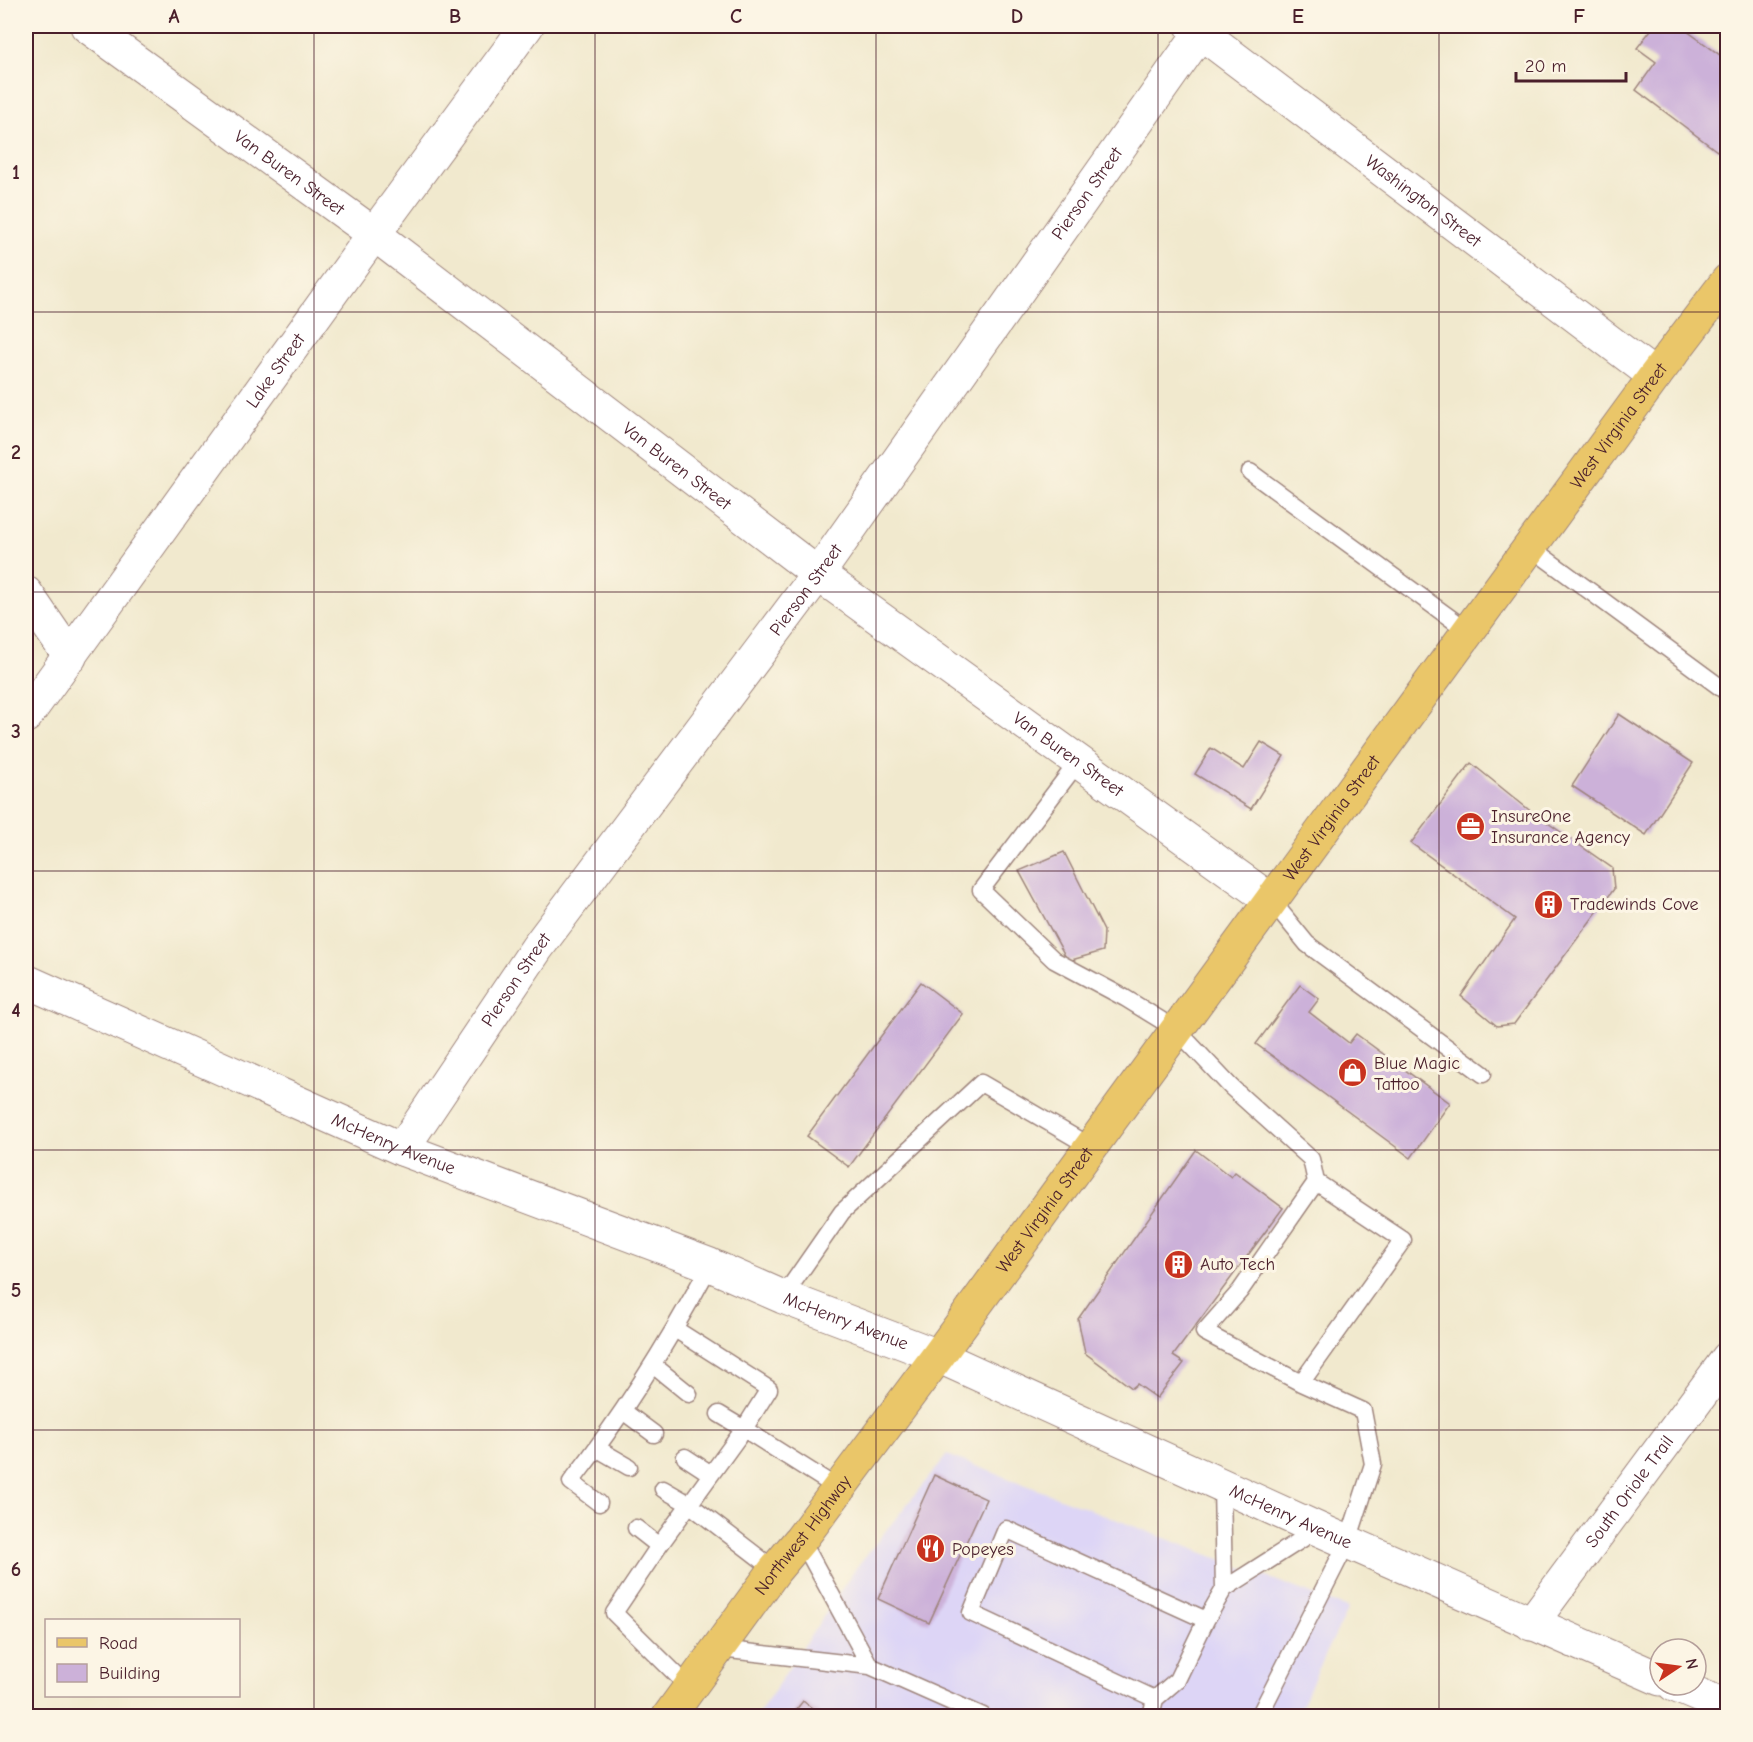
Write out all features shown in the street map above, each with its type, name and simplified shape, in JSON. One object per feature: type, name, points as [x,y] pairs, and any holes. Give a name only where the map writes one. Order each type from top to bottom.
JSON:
[{"type":"main road","name":"West Virginia Street","points":[[938,1356],[1655,376],[1728,280]]},
{"type":"main road","name":"Northwest Highway","points":[[669,1716],[775,1570],[801,1539],[938,1356]]},
{"type":"street","name":"Van Buren Street","points":[[87,26],[374,234],[818,574],[1272,901]]},
{"type":"street","name":"Lake Street","points":[[26,716],[527,26]]},
{"type":"street","name":"Washington Street","points":[[1199,28],[1655,376]]},
{"type":"street","name":"Pierson Street","points":[[402,1149],[537,948],[818,574],[1199,28]]},
{"type":"street","points":[[26,593],[70,657]]},
{"type":"street","name":"McHenry Avenue","points":[[26,981],[402,1149],[710,1265],[783,1297],[938,1356],[1222,1486],[1648,1674]]},
{"type":"street","name":"South Oriole Trail","points":[[1531,1624],[1728,1358]]},
{"type":"street","points":[[1702,1697],[1728,1708]]},
{"type":"lane","points":[[1250,472],[1468,631]]},
{"type":"lane","points":[[1530,547],[1728,693]]},
{"type":"lane","points":[[1078,762],[981,890],[1054,960],[1125,998],[1177,1030],[1231,1087],[1311,1160],[1316,1182],[1403,1240],[1301,1383]]},
{"type":"lane","points":[[1272,901],[1307,944],[1484,1074]]},
{"type":"lane","points":[[783,1297],[842,1212],[981,1083],[1091,1147]]},
{"type":"lane","points":[[1259,1716],[1333,1535],[1373,1464],[1363,1411],[1301,1383],[1204,1332],[1240,1291],[1316,1182]]},
{"type":"lane","points":[[599,1503],[572,1482],[598,1449],[653,1365],[710,1265]]},
{"type":"lane","points":[[675,1329],[769,1389],[744,1429],[659,1546],[614,1613],[690,1689]]},
{"type":"lane","points":[[653,1365],[689,1394]]},
{"type":"lane","points":[[623,1411],[654,1434]]},
{"type":"lane","points":[[719,1414],[839,1489]]},
{"type":"lane","points":[[598,1449],[629,1467]]},
{"type":"lane","points":[[685,1457],[711,1474]]},
{"type":"lane","points":[[1152,1716],[1155,1699],[1177,1680],[1224,1588],[1222,1486]]},
{"type":"lane","points":[[663,1489],[689,1504],[775,1570]]},
{"type":"lane","points":[[636,1528],[659,1546]]},
{"type":"lane","points":[[1155,1699],[971,1613],[1006,1529],[1206,1620]]},
{"type":"lane","points":[[1224,1588],[1333,1535]]},
{"type":"lane","points":[[801,1539],[870,1666]]},
{"type":"lane","points":[[720,1648],[870,1666],[983,1716]]},
{"type":"shaded area","points":[[947,1455],[1348,1608],[1296,1716],[757,1716],[855,1569]]},
{"type":"building","points":[[1654,26],[1680,26],[1728,61],[1728,137],[1717,151],[1636,90],[1656,62],[1637,48]]},
{"type":"building","points":[[1619,714],[1693,763],[1646,835],[1572,786]]},
{"type":"building","points":[[1261,742],[1284,756],[1251,809],[1195,774],[1211,748],[1244,769]]},
{"type":"building","name":"Tradewinds Cove","points":[[1471,763],[1528,809],[1612,868],[1614,889],[1514,1024],[1497,1026],[1461,996],[1515,919],[1411,843]]},
{"type":"building","points":[[1064,852],[1104,931],[1103,951],[1068,961],[1019,871]]},
{"type":"building","points":[[921,982],[963,1014],[849,1167],[807,1136]]},
{"type":"building","name":"Blue Magic Tattoo","points":[[1300,985],[1319,999],[1309,1012],[1349,1043],[1356,1034],[1450,1103],[1411,1158],[1256,1044]]},
{"type":"building","name":"Auto Tech","points":[[1196,1150],[1231,1177],[1235,1172],[1283,1208],[1173,1356],[1184,1363],[1157,1398],[1137,1384],[1132,1388],[1085,1353],[1078,1319]]},
{"type":"building","name":"Popeyes","points":[[934,1475],[986,1499],[929,1623],[878,1599]]},
{"type":"building","points":[[803,1701],[822,1716],[791,1716]]},
{"type":"place","name":"InsureOne Insurance Agency","points":[[1470,826]]},
{"type":"place","name":"Tradewinds Cove","points":[[1549,904]]},
{"type":"place","name":"Blue Magic Tattoo","points":[[1353,1073]]},
{"type":"place","name":"Auto Tech","points":[[1179,1264]]},
{"type":"place","name":"Popeyes","points":[[931,1549]]}]
